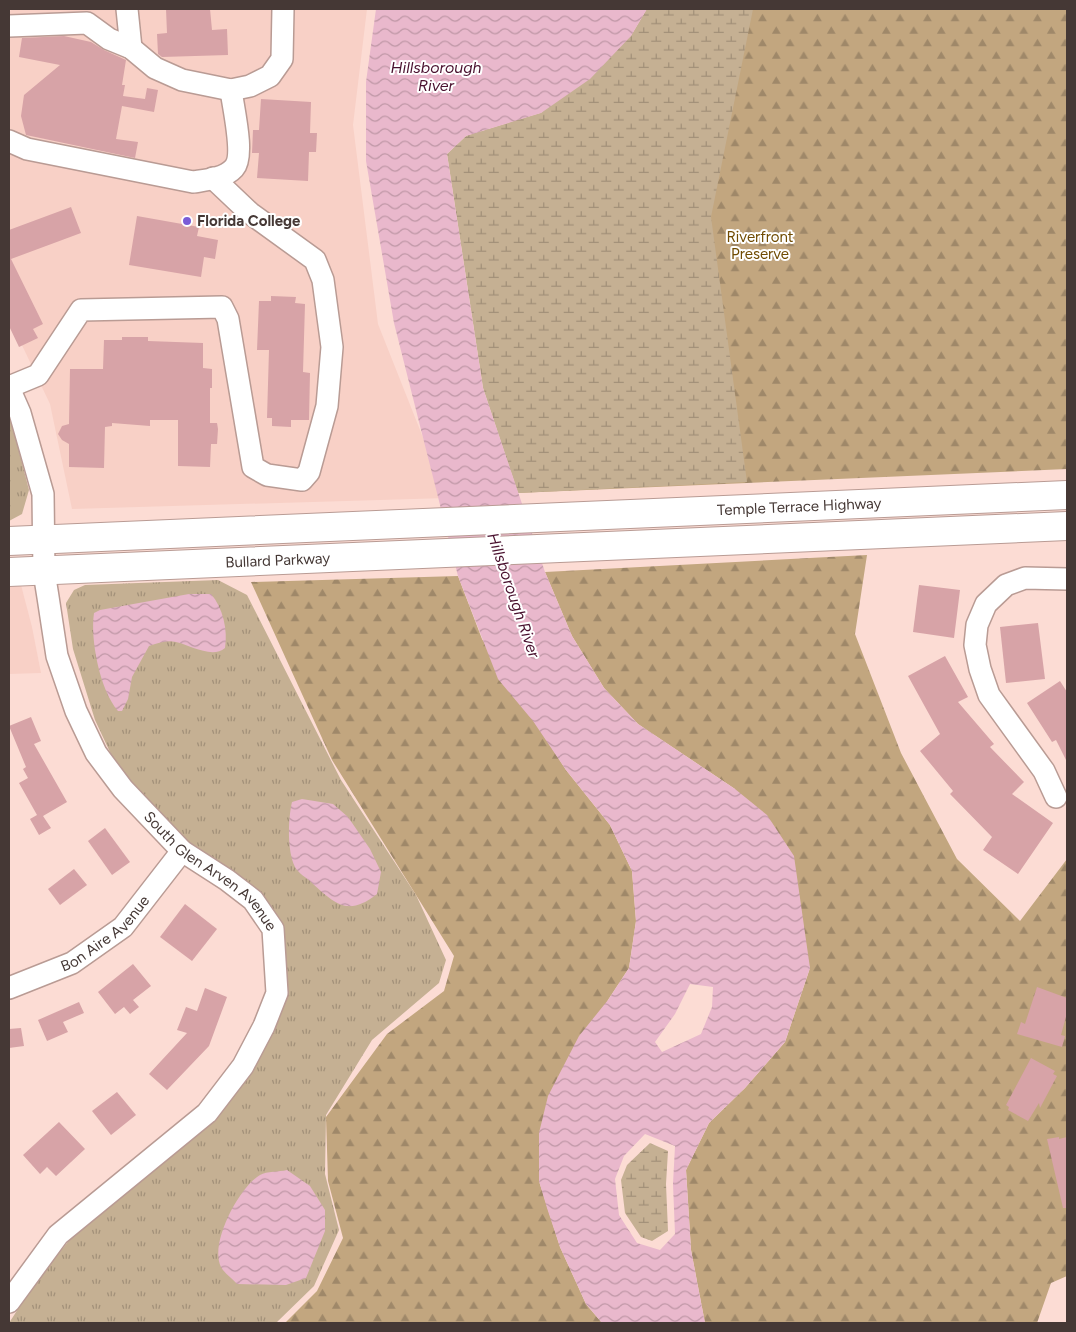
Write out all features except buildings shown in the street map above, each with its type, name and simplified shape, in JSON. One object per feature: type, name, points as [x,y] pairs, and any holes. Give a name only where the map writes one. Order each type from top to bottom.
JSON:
[{"type":"main road","name":"Temple Terrace Highway","points":[[533,518],[1067,495]]},
{"type":"main road","name":"Bullard Parkway","points":[[9,541],[533,518]]},
{"type":"main road","name":"Temple Terrace Highway","points":[[546,549],[1067,526]]},
{"type":"main road","name":"Bullard Parkway","points":[[9,572],[546,549]]},
{"type":"street","points":[[127,9],[132,48]]},
{"type":"street","points":[[9,26],[87,16],[109,39],[132,48],[156,68],[182,80],[230,90],[250,86],[270,76],[282,60],[283,9]]},
{"type":"street","points":[[9,141],[27,149],[193,182],[213,178],[234,168],[238,160],[239,149],[230,90]]},
{"type":"street","points":[[9,388],[38,375],[81,310],[222,307],[228,319],[253,467],[267,475],[302,480],[309,472],[327,406],[332,347],[323,280],[315,260],[250,213],[213,178]]},
{"type":"street","name":"South Glen Arven Avenue","points":[[9,388],[20,413],[43,494],[44,572],[58,656],[76,711],[96,753],[123,789],[182,851],[227,880],[253,900],[273,929],[276,993],[267,1018],[244,1066],[207,1113],[58,1236],[9,1302]]},
{"type":"street","points":[[1056,797],[1044,771],[989,695],[980,669],[976,625],[986,604],[1006,584],[1025,578],[1067,580]]},
{"type":"street","name":"Bon Aire Avenue","points":[[9,988],[72,963],[123,927],[182,851]]},
{"type":"shaded area","name":"Florida College","points":[[11,9],[367,9],[353,125],[378,324],[447,498],[72,509],[50,404],[9,318],[9,15]]},
{"type":"shaded area","points":[[21,585],[41,673],[9,674],[9,586]]},
{"type":"green space","name":"Riverfront Preserve","points":[[647,9],[1067,9],[1067,469],[518,493],[466,136],[541,113],[631,36]]},
{"type":"green space","points":[[647,9],[753,9],[711,217],[747,482],[518,493],[483,388],[447,154],[466,136],[541,113],[631,36]]},
{"type":"green space","points":[[9,412],[29,490],[22,514],[9,521]]},
{"type":"green space","points":[[867,555],[855,634],[901,753],[957,859],[1020,921],[1067,859],[1067,1276],[1051,1283],[1037,1323],[705,1323],[691,1250],[686,1170],[709,1123],[745,1088],[785,1042],[810,968],[735,789],[638,724],[604,688],[572,636],[545,572]]},
{"type":"green space","points":[[458,576],[482,639],[566,770],[610,825],[632,871],[636,921],[629,968],[608,1000],[539,1181],[560,1247],[586,1304],[602,1323],[285,1323],[317,1291],[343,1238],[328,1181],[326,1117],[387,1034],[444,991],[454,956],[332,760],[251,582]]},
{"type":"green space","points":[[218,580],[247,595],[341,780],[416,895],[446,960],[439,983],[372,1040],[326,1115],[325,1174],[339,1230],[314,1286],[276,1323],[9,1323],[36,1281],[72,1237],[261,1049],[277,923],[154,816],[116,765],[95,720],[73,649],[66,603],[74,590],[85,585]]},
{"type":"green space","points":[[650,1143],[668,1151],[666,1184],[668,1231],[652,1241],[641,1237],[625,1213],[621,1180],[627,1165]]},
{"type":"water","name":"Hillsborough River","points":[[376,9],[647,9],[631,36],[590,79],[541,113],[466,136],[447,154],[483,388],[545,572],[572,636],[604,688],[638,724],[735,789],[767,815],[794,856],[810,968],[785,1042],[745,1088],[709,1123],[686,1170],[691,1250],[705,1323],[602,1323],[586,1304],[560,1247],[539,1181],[539,1133],[548,1096],[579,1036],[608,1000],[629,968],[636,921],[632,871],[610,825],[566,770],[533,721],[498,679],[458,576],[394,323],[366,161],[366,82]],"holes":[[[690,984],[713,987],[712,1007],[701,1034],[662,1052],[655,1042],[675,1014]],[[645,1134],[675,1146],[673,1184],[675,1234],[660,1250],[637,1243],[619,1215],[615,1179],[624,1156]]]},
{"type":"water","points":[[189,594],[211,594],[219,606],[226,634],[225,648],[220,651],[207,652],[169,641],[149,646],[132,677],[128,699],[122,711],[118,711],[106,691],[101,678],[95,650],[94,613],[100,610]]},
{"type":"water","points":[[302,799],[333,804],[348,817],[370,849],[381,872],[377,894],[358,905],[342,905],[328,897],[296,869],[289,844],[290,817],[292,802]]},
{"type":"water","points":[[287,1170],[310,1186],[325,1210],[325,1231],[306,1278],[286,1285],[237,1284],[222,1269],[218,1257],[219,1245],[228,1217],[243,1191],[252,1181],[263,1174]]},
{"type":"place","name":"Florida College","points":[[187,221]]}]
